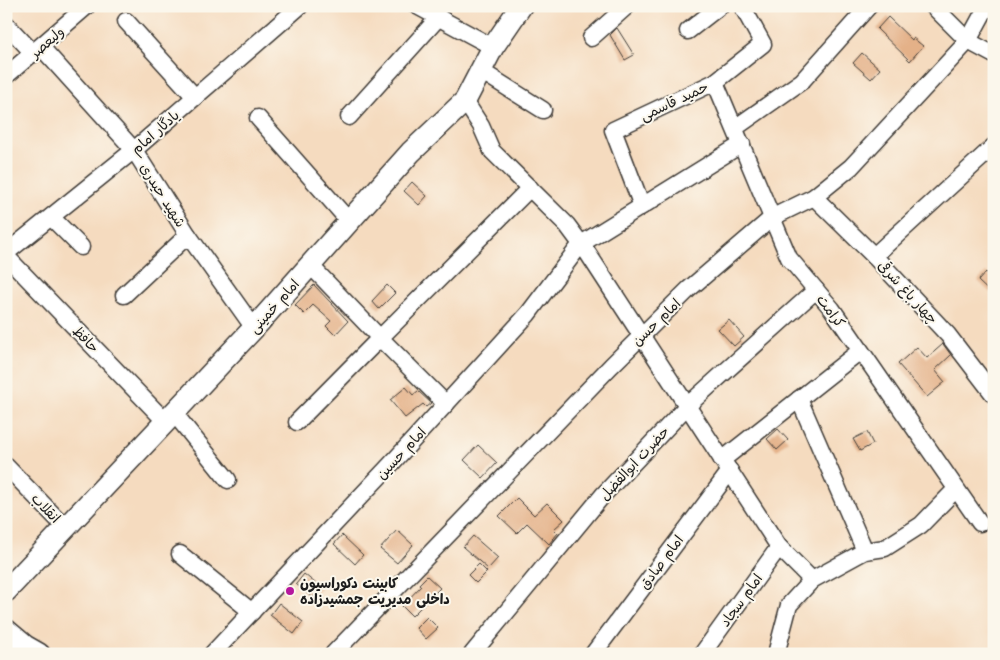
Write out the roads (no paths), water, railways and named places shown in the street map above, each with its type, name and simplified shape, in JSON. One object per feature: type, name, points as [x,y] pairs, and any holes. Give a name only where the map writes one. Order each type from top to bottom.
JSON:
[{"type":"street","name":"ولیعصر","points":[[6,76],[87,6]]},
{"type":"street","name":"یادگار امام","points":[[6,254],[134,150],[300,6]]},
{"type":"street","points":[[417,6],[493,47]]},
{"type":"street","name":"امام خمینی","points":[[7,591],[254,328],[411,152],[465,101],[493,47],[521,6]]},
{"type":"street","points":[[592,38],[627,6]]},
{"type":"street","points":[[688,31],[720,6]]},
{"type":"street","name":"حمید قاسمی","points":[[642,206],[613,130],[715,82],[763,44],[742,6]]},
{"type":"street","points":[[735,128],[802,81],[870,6]]},
{"type":"street","points":[[933,6],[968,41],[994,55]]},
{"type":"street","name":"امام حسن","points":[[333,654],[689,289],[773,216],[814,197],[851,167],[968,41],[987,6]]},
{"type":"street","points":[[349,117],[439,17]]},
{"type":"street","points":[[126,21],[195,97]]},
{"type":"street","name":"شهید حیدری","points":[[6,24],[38,50],[134,150],[188,235],[254,328]]},
{"type":"street","points":[[481,71],[543,110]]},
{"type":"street","name":"کرامت","points":[[715,82],[773,216],[789,258],[816,290],[860,351],[980,523]]},
{"type":"street","points":[[465,101],[481,126],[492,151],[567,226],[582,244],[780,547],[812,580]]},
{"type":"street","points":[[258,118],[350,221]]},
{"type":"street","points":[[582,244],[742,144]]},
{"type":"street","points":[[874,256],[994,146]]},
{"type":"street","points":[[297,422],[530,188]]},
{"type":"street","name":"چهار باغ شرقی","points":[[814,197],[874,256],[948,335],[994,394]]},
{"type":"street","points":[[51,216],[81,247]]},
{"type":"street","points":[[124,295],[188,235]]},
{"type":"street","name":"امام حسین","points":[[212,654],[528,314],[582,244]]},
{"type":"street","name":"حافظ","points":[[6,254],[170,417],[228,480]]},
{"type":"street","points":[[310,265],[446,404]]},
{"type":"street","name":"حضرت ابوالفضل","points":[[472,654],[603,495],[687,406],[816,290]]},
{"type":"street","name":"امام صادق","points":[[593,654],[726,465],[799,399],[860,351]]},
{"type":"street","points":[[799,399],[865,551]]},
{"type":"street","name":"انقلاب","points":[[6,466],[66,528]]},
{"type":"street","points":[[782,651],[789,605],[812,580],[865,551],[885,548],[921,524],[956,489]]},
{"type":"street","name":"امام سجاد","points":[[702,654],[780,547]]},
{"type":"street","points":[[180,554],[252,612]]},
{"type":"street","points":[[6,630],[25,646],[39,654]]},
{"type":"place","name":"کابینت دکوراسیون داخلی مدیریت جمشیدزاده","points":[[290,591]]}]
